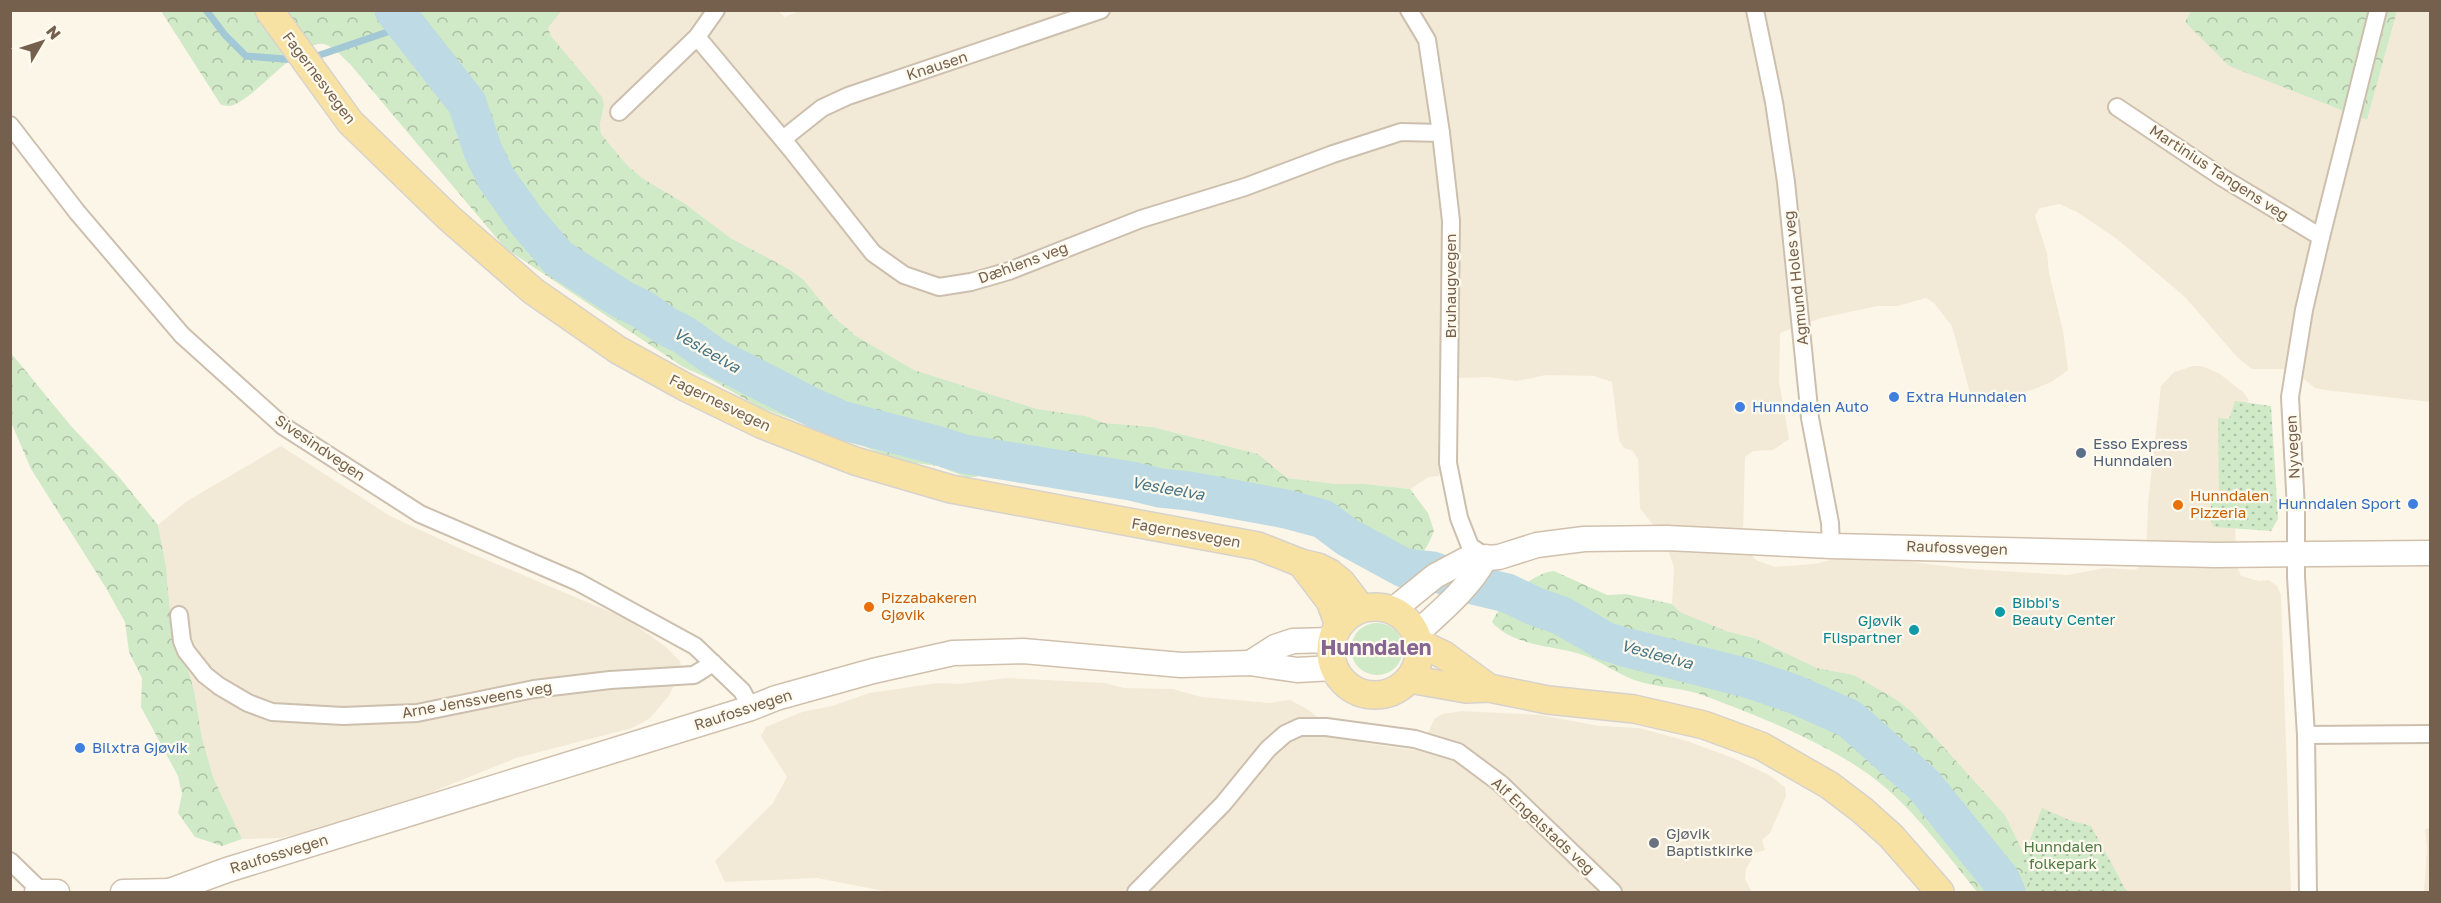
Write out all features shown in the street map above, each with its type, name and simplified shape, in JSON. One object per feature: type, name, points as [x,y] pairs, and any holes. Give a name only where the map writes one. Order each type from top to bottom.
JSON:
[{"type":"main road","name":"Fagernesvegen","points":[[269,10],[350,122],[449,219],[533,291],[618,350],[687,388],[763,425],[855,461],[951,489],[1258,546],[1301,564],[1318,567],[1341,582],[1360,608]]},
{"type":"main road","name":"Raufossvegen","points":[[1393,610],[1435,576],[1465,560],[1499,556],[1537,545],[1584,539],[1667,538],[1831,546],[2296,556],[2430,553]]},
{"type":"main road","points":[[1486,557],[1476,576],[1418,638],[1415,672],[1395,692],[1368,695],[1348,686],[1334,668],[1330,652],[1335,633],[1346,617],[1360,608],[1377,606],[1393,610],[1410,622],[1418,638],[1489,688]]},
{"type":"main road","name":"Fagernesvegen","points":[[1301,564],[1330,601],[1335,633]]},
{"type":"main road","points":[[1250,663],[1275,648],[1293,641],[1335,633]]},
{"type":"main road","name":"Raufossvegen","points":[[123,892],[169,892],[227,870],[751,708],[776,698],[873,671],[953,653],[1023,651],[1181,665],[1250,663],[1297,670],[1334,668]]},
{"type":"main road","points":[[1409,679],[1466,689],[1489,688],[1548,700],[1601,704],[1704,725],[1761,746],[1804,769],[1847,797],[1876,822],[1940,892]]},
{"type":"main road","points":[[1911,859],[1929,892]]},
{"type":"street","points":[[619,112],[697,37],[716,10]]},
{"type":"street","name":"Knausen","points":[[783,139],[822,108],[848,96],[1101,10]]},
{"type":"street","name":"Bruhaugvegen","points":[[1409,10],[1427,39],[1451,221],[1449,463],[1459,518],[1470,546],[1486,557]]},
{"type":"street","name":"Agmund Holes veg","points":[[1755,10],[1774,102],[1786,182],[1810,418],[1830,523],[1831,546]]},
{"type":"street","name":"Nyvegen","points":[[2308,892],[2306,735],[2290,397],[2304,310],[2378,10]]},
{"type":"street","name":"Dæhlens veg","points":[[697,37],[783,139],[873,252],[904,275],[939,286],[971,282],[1009,271],[1141,219],[1245,187],[1333,154],[1401,132],[1441,133]]},
{"type":"street","name":"Martinius Tangens veg","points":[[2118,107],[2223,178],[2321,237]]},
{"type":"street","name":"Sivesindvegen","points":[[10,125],[77,212],[182,335],[283,426],[420,514],[578,582],[695,646],[742,691],[751,708]]},
{"type":"street","name":"Arne Jenssveens veg","points":[[179,615],[182,641],[186,651],[205,675],[248,703],[272,712],[343,716],[417,712],[534,689],[610,680],[694,675],[713,663]]},
{"type":"street","name":"Alf Engelstads veg","points":[[1136,892],[1223,804],[1268,749],[1285,734],[1300,727],[1326,727],[1415,739],[1458,752],[1501,784],[1612,892]]},
{"type":"street","points":[[2306,735],[2430,734]]},
{"type":"street","points":[[10,861],[45,892]]},
{"type":"shaded area","points":[[561,10],[778,10],[784,17],[802,10],[2191,11],[2185,22],[2367,120],[2397,11],[2430,11],[2430,402],[2325,390],[2315,388],[2300,376],[2282,369],[2252,369],[2237,357],[2185,297],[2117,239],[2077,212],[2059,204],[2040,208],[2035,216],[2047,253],[2049,273],[2063,331],[2068,370],[2053,381],[2035,389],[1997,399],[1977,399],[1970,393],[1952,326],[1934,303],[1926,298],[1897,306],[1878,306],[1821,318],[1780,333],[1779,381],[1789,439],[1773,450],[1753,451],[1745,457],[1743,534],[1750,553],[1756,560],[1775,567],[1814,564],[1852,555],[1970,569],[2067,575],[2106,568],[2135,570],[2143,564],[2146,554],[2148,504],[2161,386],[2174,372],[2193,366],[2202,366],[2220,374],[2243,392],[2249,400],[2240,429],[2233,488],[2237,567],[2241,576],[2259,581],[2269,580],[2277,586],[2281,595],[2291,892],[2042,892],[2005,815],[1912,712],[1897,700],[1854,675],[1817,668],[1754,638],[1726,631],[1680,612],[1672,604],[1674,567],[1664,539],[1640,508],[1638,459],[1633,451],[1624,448],[1619,440],[1612,382],[1594,376],[1546,375],[1517,381],[1488,377],[1459,378],[1450,382],[1438,438],[1442,467],[1439,476],[1429,477],[1410,489],[1287,478],[1258,454],[1153,427],[1104,423],[1086,416],[1037,409],[914,370],[856,336],[834,317],[803,279],[732,239],[684,203],[642,178],[627,165],[601,134],[600,124],[604,105],[551,36],[548,28]]},
{"type":"shaded area","points":[[281,446],[390,516],[461,549],[627,619],[666,647],[680,661],[682,671],[668,697],[649,719],[632,728],[516,758],[415,799],[310,831],[281,838],[242,839],[213,777],[202,738],[194,690],[188,670],[173,645],[166,566],[158,525],[187,501]]},
{"type":"shaded area","points":[[1007,678],[1105,683],[1124,688],[1173,689],[1201,697],[1270,703],[1290,700],[1307,709],[1338,733],[1365,743],[1414,750],[1423,746],[1434,719],[1442,714],[1461,711],[1540,715],[1599,726],[1639,728],[1687,741],[1733,758],[1769,775],[1785,787],[1786,796],[1770,833],[1762,840],[1765,850],[1755,853],[1746,869],[1745,879],[1752,892],[889,892],[817,878],[725,882],[715,861],[773,803],[787,777],[761,736],[766,727],[802,712],[832,706],[869,693],[938,683],[958,684]]},
{"type":"shaded area","points":[[2430,828],[2430,892],[2424,892],[2427,848],[2425,829]]},
{"type":"green space","points":[[161,11],[561,11],[548,28],[551,36],[602,97],[604,105],[600,124],[601,134],[627,165],[642,178],[684,203],[732,239],[803,279],[834,317],[856,336],[914,370],[1037,409],[1086,416],[1104,423],[1153,427],[1258,454],[1287,478],[1410,489],[1428,513],[1434,531],[1423,552],[1410,558],[1361,526],[1210,483],[1180,478],[1142,467],[1093,461],[1036,449],[1017,453],[999,461],[976,477],[966,477],[938,466],[899,461],[863,446],[834,439],[808,425],[761,408],[710,379],[683,367],[505,248],[350,64],[331,47],[324,44],[314,45],[302,51],[240,101],[230,106],[221,105]]},
{"type":"green space","points":[[2191,11],[2397,11],[2367,120],[2229,66],[2185,22]]},
{"type":"green space","points":[[11,353],[71,426],[119,477],[158,525],[166,566],[173,645],[188,670],[194,690],[202,738],[213,777],[242,839],[222,846],[195,837],[178,813],[182,794],[178,776],[141,707],[142,678],[129,652],[125,622],[31,469],[11,422]]},
{"type":"green space","points":[[2235,401],[2271,406],[2278,519],[2271,531],[2214,527],[2211,522],[2211,493],[2219,494],[2218,418],[2229,419]]},
{"type":"green space","points":[[1554,571],[1607,595],[1626,594],[1672,604],[1680,612],[1726,631],[1754,638],[1817,668],[1854,675],[1897,700],[1912,712],[2005,815],[2042,892],[1977,892],[1923,826],[1887,789],[1847,760],[1800,735],[1705,696],[1642,683],[1580,654],[1533,644],[1510,636],[1492,622],[1502,606],[1518,590],[1537,577]]},
{"type":"green space","points":[[1372,623],[1382,623],[1391,627],[1399,635],[1403,649],[1399,663],[1391,671],[1382,675],[1372,675],[1363,671],[1355,663],[1351,654],[1351,644],[1355,635],[1363,627]]},
{"type":"green space","name":"Hunndalen folkepark","points":[[2042,808],[2069,820],[2091,826],[2127,892],[2034,892],[2021,864]]},
{"type":"waterway","points":[[206,10],[225,35],[246,56],[297,60]]},
{"type":"waterway","name":"Vesleelva","points":[[394,10],[467,103],[483,151],[496,178],[525,219],[558,258],[623,300],[684,335],[716,358],[841,420],[964,454],[1189,491],[1286,509],[1323,519],[1347,537],[1404,568],[1432,571],[1469,584],[1507,593],[1562,616],[1605,641],[1747,678],[1794,694],[1850,719],[1924,785],[2000,879],[2006,892]]},
{"type":"waterway","points":[[311,58],[405,26]]},
{"type":"place","name":"Extra Hunndalen","points":[[1894,397]]},
{"type":"place","name":"Hunndalen Auto","points":[[1740,407]]},
{"type":"place","name":"Esso Express Hunndalen","points":[[2081,453]]},
{"type":"place","name":"Hunndalen Sport","points":[[2413,504]]},
{"type":"place","name":"Hunndalen Pizzeria","points":[[2178,505]]},
{"type":"place","name":"Pizzabakeren Gjøvik","points":[[869,607]]},
{"type":"place","name":"Bibbi's Beauty Center","points":[[2000,612]]},
{"type":"place","name":"Gjøvik Flispartner","points":[[1914,630]]},
{"type":"place","name":"Bilxtra Gjøvik","points":[[80,748]]},
{"type":"place","name":"Gjøvik Baptistkirke","points":[[1654,843]]},
{"type":"district","name":"Hunndalen","points":[[1376,648]]}]
